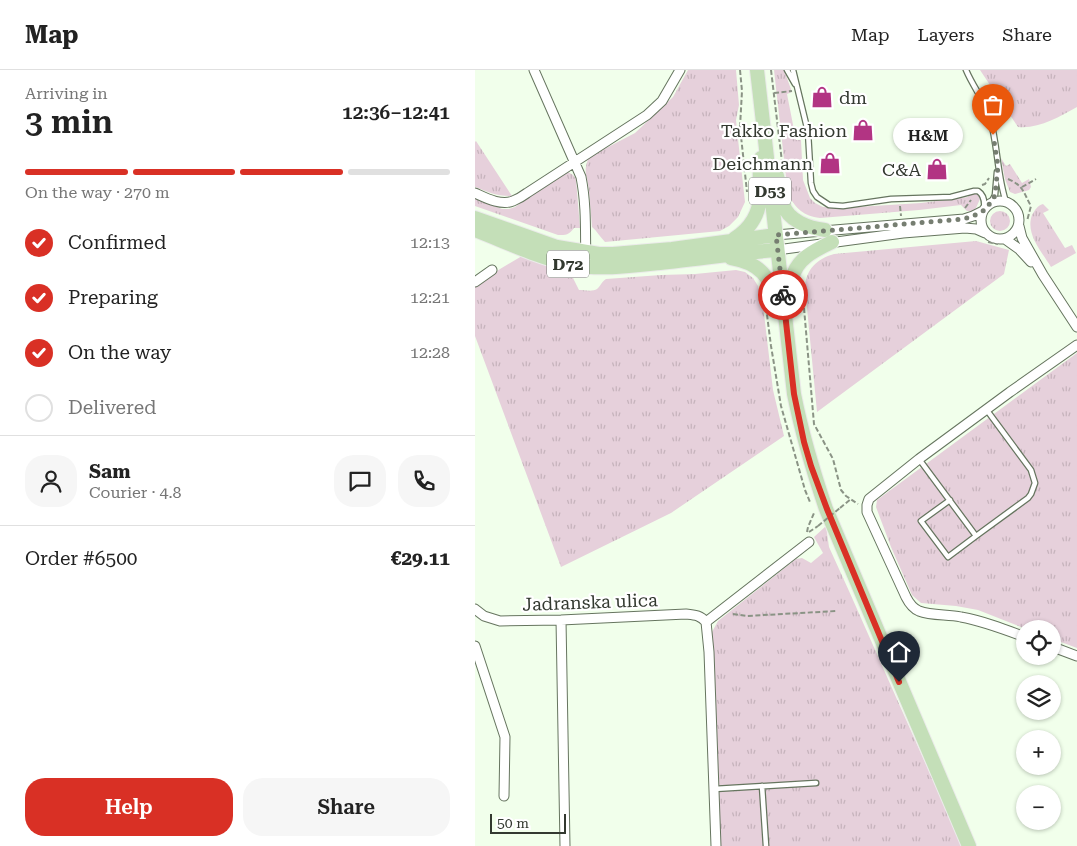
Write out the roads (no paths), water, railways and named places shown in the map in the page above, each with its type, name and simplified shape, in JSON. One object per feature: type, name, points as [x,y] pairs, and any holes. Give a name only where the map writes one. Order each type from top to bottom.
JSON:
[{"type":"main road","name":"D53","points":[[757,70],[794,394],[804,442],[827,509],[969,846]]},
{"type":"main road","points":[[731,241],[748,229],[758,213],[761,193],[760,161],[765,146]]},
{"type":"main road","points":[[767,161],[777,174],[782,202],[788,213],[802,224],[825,230]]},
{"type":"main road","name":"D72","points":[[475,218],[557,247],[585,252],[613,254],[731,241],[776,242]]},
{"type":"main road","name":"D72","points":[[475,230],[544,257],[571,264],[612,268],[715,256],[776,242]]},
{"type":"main road","points":[[790,359],[793,333],[791,286],[794,272],[802,260],[810,253],[833,242]]},
{"type":"main road","points":[[715,256],[743,260],[763,273],[775,292],[786,322]]},
{"type":"street","points":[[534,70],[581,177],[585,193],[586,266]]},
{"type":"street","points":[[475,193],[497,202],[505,203],[527,193],[647,115],[662,101],[681,70]]},
{"type":"street","points":[[776,242],[825,230],[964,219],[973,216],[996,201],[1006,202],[1015,207],[1018,212],[1023,224],[1022,238],[1043,275],[1077,327]]},
{"type":"street","points":[[984,236],[981,216],[986,207]]},
{"type":"street","points":[[1003,242],[1023,224]]},
{"type":"street","points":[[776,242],[833,242],[903,233],[965,228],[976,229],[984,236],[1019,248],[1043,275]]},
{"type":"street","points":[[475,282],[492,270]]},
{"type":"street","points":[[1016,634],[990,624],[961,617],[915,610],[906,597],[867,512],[867,505],[869,499],[919,459],[1077,345]]},
{"type":"street","points":[[716,846],[709,652],[706,622],[809,542]]},
{"type":"street","name":"Jadranska ulica","points":[[475,609],[484,616],[500,621],[686,614],[697,615],[706,622]]},
{"type":"street","points":[[561,620],[565,846]]},
{"type":"street","points":[[475,646],[505,737],[504,796]]},
{"type":"street","points":[[1061,650],[1077,656]]},
{"type":"lane","points":[[787,70],[799,90]]},
{"type":"lane","points":[[793,70],[808,132],[811,183],[817,197],[829,205],[843,206],[891,199],[951,197],[978,191],[985,200],[986,207]]},
{"type":"lane","points":[[966,70],[985,105],[990,119],[998,166],[995,195],[986,207]]},
{"type":"lane","points":[[998,178],[1006,202]]},
{"type":"lane","points":[[950,500],[921,521],[948,557],[1031,494],[1035,483],[1031,470],[986,409]]},
{"type":"lane","points":[[919,459],[976,536]]},
{"type":"lane","points":[[714,789],[816,783]]},
{"type":"lane","points":[[762,786],[766,846]]},
{"type":"place","name":"dm","points":[[822,97]]},
{"type":"place","name":"Takko Fashion","points":[[863,130]]},
{"type":"place","name":"H&M","points":[[993,135]]},
{"type":"place","name":"Deichmann","points":[[830,163]]},
{"type":"place","name":"C&A","points":[[937,169]]}]
